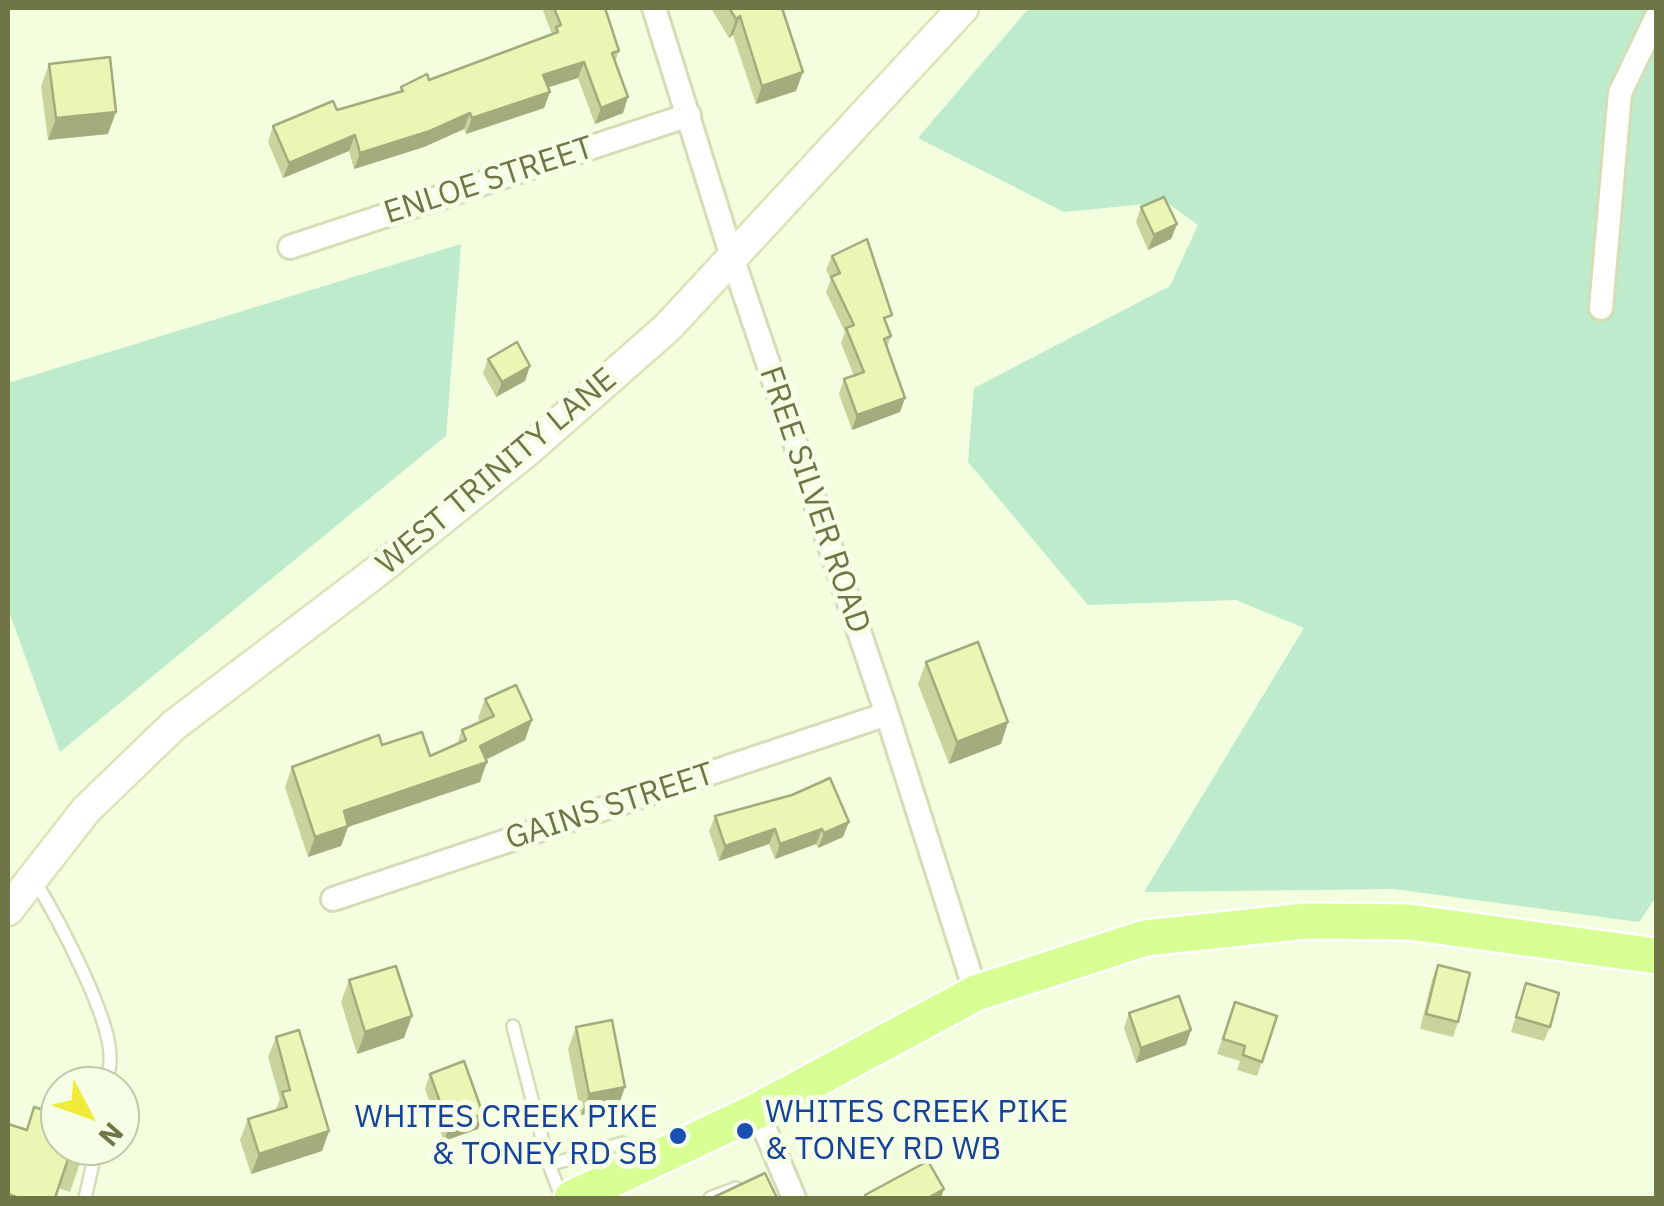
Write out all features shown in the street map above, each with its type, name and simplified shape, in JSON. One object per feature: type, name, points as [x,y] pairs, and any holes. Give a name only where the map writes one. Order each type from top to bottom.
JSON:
[{"type":"main road","name":"WEST TRINITY LANE","points":[[8,910],[86,810],[173,726],[376,572],[528,450],[643,349],[732,260],[963,8]]},
{"type":"main road","points":[[572,1198],[757,1111],[976,992],[1145,938],[1306,921],[1409,922],[1656,956]]},
{"type":"street","name":"FREE SILVER ROAD","points":[[654,8],[732,260],[887,714],[976,992]]},
{"type":"street","points":[[1601,308],[1620,93],[1656,18]]},
{"type":"street","name":"ENLOE STREET","points":[[290,247],[688,115]]},
{"type":"street","name":"GAINS STREET","points":[[333,899],[887,714]]},
{"type":"street","points":[[757,1111],[773,1172],[794,1198]]},
{"type":"lane","points":[[33,877],[60,922],[98,1014],[111,1052],[109,1066]]},
{"type":"lane","points":[[513,1026],[549,1165],[562,1198]]},
{"type":"lane","points":[[549,1165],[623,1143],[635,1169]]},
{"type":"lane","points":[[85,1198],[92,1166]]},
{"type":"lane","points":[[710,1198],[746,1184]]},
{"type":"green space","points":[[1029,8],[1656,8],[1656,897],[1639,922],[1394,889],[1144,892],[1304,628],[1236,600],[1088,605],[968,462],[974,388],[1170,286],[1198,225],[1166,202],[1064,212],[918,138]]},
{"type":"green space","points":[[461,244],[446,436],[60,752],[8,609],[8,383]]},
{"type":"building","points":[[554,8],[605,8],[619,51],[612,53],[628,97],[601,108],[584,62],[543,75],[550,92],[472,118],[470,113],[430,131],[360,153],[355,135],[289,163],[273,126],[333,101],[337,110],[403,91],[401,87],[427,74],[429,80],[558,32],[556,27],[561,25]]},
{"type":"building","points":[[729,8],[782,8],[803,72],[762,86],[740,16],[736,19]]},
{"type":"building","points":[[110,57],[116,112],[56,118],[49,64]]},
{"type":"building","points":[[1164,197],[1177,224],[1154,235],[1141,207]]},
{"type":"building","points":[[867,239],[892,315],[884,318],[891,336],[884,339],[905,398],[857,415],[844,379],[864,372],[846,328],[854,325],[831,277],[840,273],[832,256]]},
{"type":"building","points":[[517,342],[530,366],[502,382],[488,359]]},
{"type":"building","points":[[978,642],[1008,722],[957,742],[926,662]]},
{"type":"building","points":[[516,685],[532,720],[480,746],[487,762],[344,811],[348,826],[315,837],[292,767],[379,735],[382,745],[422,732],[430,756],[466,740],[462,730],[494,716],[485,699]]},
{"type":"building","points":[[830,778],[849,822],[780,844],[775,829],[725,846],[715,816],[792,795]]},
{"type":"building","points":[[1438,965],[1470,973],[1458,1022],[1426,1014]]},
{"type":"building","points":[[396,966],[412,1016],[365,1032],[349,980]]},
{"type":"building","points":[[1526,983],[1559,993],[1550,1027],[1516,1017]]},
{"type":"building","points":[[1179,996],[1191,1030],[1141,1048],[1129,1013]]},
{"type":"building","points":[[1235,1002],[1277,1016],[1262,1062],[1243,1055],[1245,1046],[1223,1039]]},
{"type":"building","points":[[612,1020],[625,1087],[589,1094],[576,1027]]},
{"type":"building","points":[[299,1030],[329,1131],[259,1154],[248,1119],[287,1107],[282,1092],[290,1090],[276,1037]]},
{"type":"building","points":[[464,1061],[483,1114],[449,1127],[430,1074]]},
{"type":"building","points":[[34,1107],[40,1109],[40,1166],[66,1166],[55,1198],[19,1198],[8,1194],[8,1124],[27,1130]]},
{"type":"building","points":[[928,1161],[944,1189],[928,1198],[865,1195]]},
{"type":"building","points":[[765,1173],[777,1198],[712,1198]]},
{"type":"place","name":"WHITES CREEK PIKE & TONEY RD WB","points":[[745,1131]]},
{"type":"place","name":"WHITES CREEK PIKE & TONEY RD SB","points":[[678,1136]]}]
